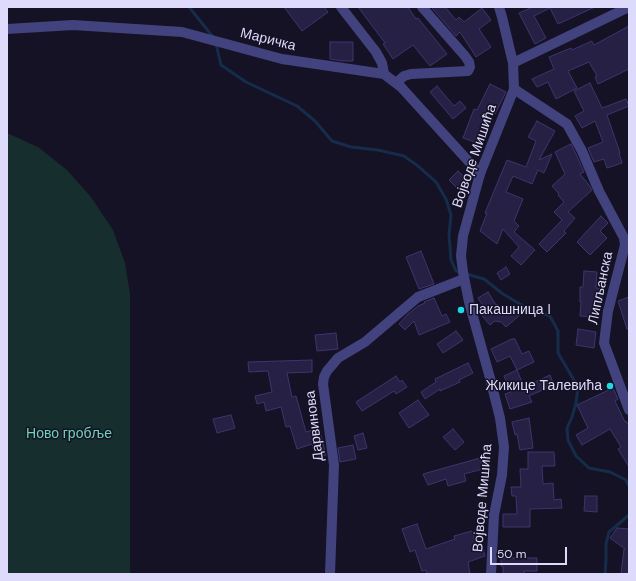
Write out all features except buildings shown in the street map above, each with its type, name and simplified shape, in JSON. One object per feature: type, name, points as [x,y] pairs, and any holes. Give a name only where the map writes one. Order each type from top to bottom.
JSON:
[{"type":"street","points":[[341,7],[376,52],[382,63],[384,74]]},
{"type":"street","points":[[396,83],[404,76],[411,74],[468,70],[470,67],[465,56],[422,7]]},
{"type":"street","name":"Војводе Мишића","points":[[491,574],[494,515],[502,475],[504,446],[499,411],[468,302],[461,256],[465,230],[480,174],[514,89],[513,63],[499,7]]},
{"type":"street","points":[[513,63],[629,7]]},
{"type":"street","name":"Маричка","points":[[7,29],[73,25],[182,32],[282,60],[384,74],[401,87],[480,174]]},
{"type":"street","name":"Липљанска","points":[[514,89],[567,124],[582,151],[599,191],[624,238],[625,245],[608,311],[604,343],[629,410]]},
{"type":"street","name":"Дарвинова","points":[[330,574],[334,465],[323,384],[324,377],[338,358],[366,342],[418,298],[465,283]]},
{"type":"green space","name":"Ново гробље","points":[[7,133],[38,147],[67,170],[91,197],[113,230],[125,263],[130,294],[130,574],[7,574]]},
{"type":"waterway","points":[[189,7],[213,37]]},
{"type":"waterway","points":[[216,44],[221,65],[246,82],[297,106],[315,121],[332,141],[351,147],[378,150],[404,156],[436,182],[446,199],[451,215],[449,234],[451,260],[456,271],[460,272]]},
{"type":"waterway","points":[[466,274],[484,279],[503,294],[525,307],[550,316],[558,331],[558,353],[578,387],[576,403],[567,428],[568,440],[576,456],[589,468],[610,472],[626,480],[629,486]]},
{"type":"waterway","points":[[605,574],[606,544],[609,532],[629,515]]},
{"type":"place","name":"Пакашница I","points":[[461,310]]},
{"type":"place","name":"Жикице Талевића","points":[[610,386]]}]
